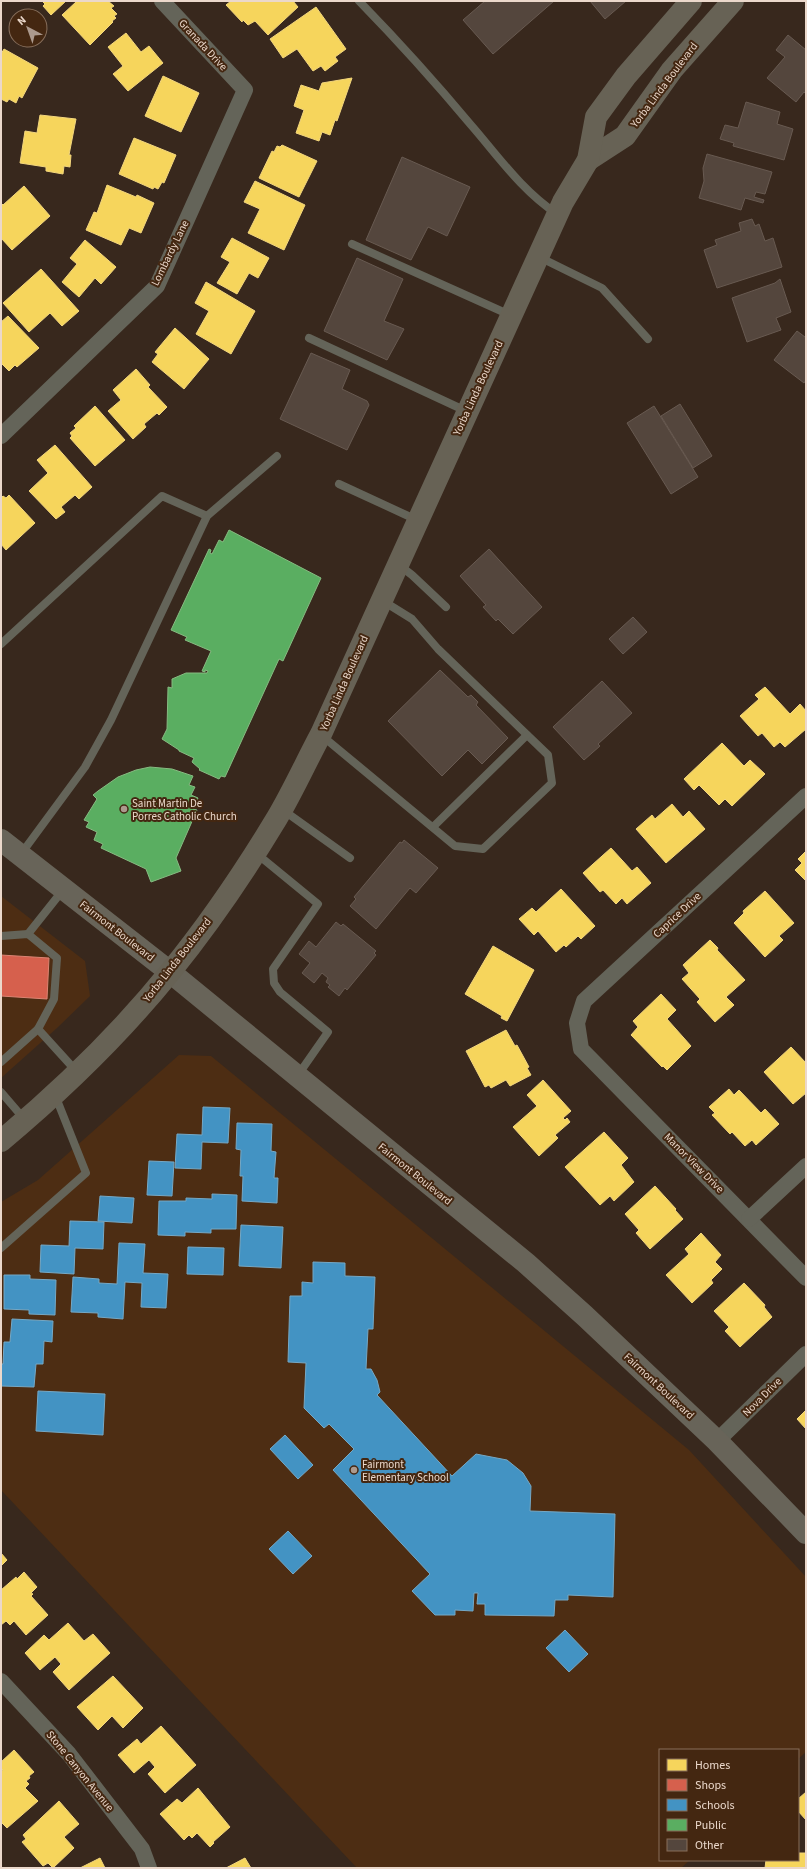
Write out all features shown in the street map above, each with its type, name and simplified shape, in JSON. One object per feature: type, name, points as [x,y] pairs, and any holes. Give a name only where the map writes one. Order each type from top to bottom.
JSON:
[{"type":"main road","name":"Yorba Linda Boulevard","points":[[1,1142],[78,1072],[140,1007],[170,972],[225,899],[282,809],[321,734],[558,214],[588,160],[596,117],[626,76],[690,1]]},
{"type":"main road","name":"Yorba Linda Boulevard","points":[[588,160],[625,136],[672,70],[733,1]]},
{"type":"main road","name":"Fairmont Boulevard","points":[[1,840],[170,972],[526,1263],[586,1316],[717,1441],[806,1533]]},
{"type":"street","name":"Granada Drive","points":[[162,1],[245,90]]},
{"type":"street","name":"Lombardy Lane","points":[[1,436],[157,286],[245,90]]},
{"type":"street","name":"Caprice Drive","points":[[581,1049],[577,1023],[584,1001],[806,796]]},
{"type":"street","name":"Manor View Drive","points":[[581,1049],[806,1278]]},
{"type":"street","points":[[749,1219],[806,1166]]},
{"type":"street","name":"Nova Drive","points":[[717,1441],[806,1354]]},
{"type":"street","name":"Stone Canyon Avenue","points":[[1,1681],[69,1754],[142,1849],[149,1868]]},
{"type":"lane","points":[[359,1],[471,124],[508,170],[545,206],[558,214]]},
{"type":"lane","points":[[352,244],[511,315]]},
{"type":"lane","points":[[538,257],[602,288],[648,339]]},
{"type":"lane","points":[[309,338],[467,412]]},
{"type":"lane","points":[[20,855],[85,767],[111,720],[207,516],[277,456]]},
{"type":"lane","points":[[339,484],[418,521]]},
{"type":"lane","points":[[1,644],[162,496],[207,516]]},
{"type":"lane","points":[[398,565],[412,574],[446,607]]},
{"type":"lane","points":[[321,734],[456,846],[483,849],[552,783],[548,755],[438,649],[412,619],[381,600]]},
{"type":"lane","points":[[433,827],[526,735]]},
{"type":"lane","points":[[282,809],[350,858]]},
{"type":"lane","points":[[254,852],[318,904],[273,969],[274,982],[280,992],[328,1032],[297,1077]]},
{"type":"lane","points":[[28,934],[64,889]]},
{"type":"lane","points":[[1,936],[28,934],[57,958],[54,999],[38,1029],[1,1062]]},
{"type":"lane","points":[[38,1029],[78,1072]]},
{"type":"lane","points":[[1,1092],[25,1120]]},
{"type":"lane","points":[[1,1248],[86,1173],[55,1094]]},
{"type":"shaded area","points":[[1,896],[85,961],[90,996],[1,1078]]},
{"type":"shaded area","name":"Fairmont Elementary School","points":[[179,1055],[211,1056],[689,1450],[806,1577],[806,1752],[799,1758],[799,1749],[659,1749],[659,1861],[689,1861],[681,1868],[357,1868],[1,1490],[1,1202],[38,1180]]},
{"type":"building: Homes","points":[[42,1],[66,1],[51,15],[48,12],[48,8],[43,6],[45,4]]},
{"type":"building: Homes","points":[[77,1],[108,1],[114,6],[111,8],[117,14],[114,16],[116,18],[112,21],[113,22],[90,45],[62,15]]},
{"type":"building: Homes","points":[[231,1],[293,1],[298,7],[268,35],[255,21],[248,25],[243,20],[242,22],[226,5]]},
{"type":"building: Homes","points":[[316,7],[346,49],[335,57],[338,61],[325,71],[321,66],[313,71],[297,49],[283,58],[270,39]]},
{"type":"building: Homes","points":[[126,33],[141,52],[149,46],[163,63],[128,91],[113,74],[123,66],[108,47]]},
{"type":"building: Homes","points":[[4,49],[38,68],[22,98],[19,96],[16,103],[9,99],[7,102],[1,99],[1,54]]},
{"type":"building: Homes","points":[[163,76],[199,93],[181,132],[145,116]]},
{"type":"building: Homes","points":[[352,78],[337,121],[335,120],[330,135],[322,132],[319,141],[296,133],[304,110],[294,106],[301,85],[319,91],[322,83]]},
{"type":"building: Homes","points":[[40,115],[76,119],[69,155],[71,155],[70,167],[64,166],[63,174],[46,171],[46,167],[20,163],[25,131],[37,133]]},
{"type":"building: Homes","points":[[134,138],[176,155],[164,183],[162,182],[158,189],[154,187],[153,189],[119,174]]},
{"type":"building: Homes","points":[[282,145],[317,161],[299,197],[259,178],[272,151],[274,152],[277,146],[280,147]]},
{"type":"building: Homes","points":[[255,181],[305,205],[284,250],[248,233],[260,209],[244,202]]},
{"type":"building: Homes","points":[[107,185],[136,197],[137,195],[154,203],[141,233],[129,228],[121,245],[86,230],[94,212],[97,213]]},
{"type":"building: Homes","points":[[24,186],[50,216],[12,250],[1,238],[1,203],[3,205]]},
{"type":"building: Homes","points":[[232,238],[269,258],[258,278],[249,273],[237,294],[217,283],[230,262],[221,257]]},
{"type":"building: Homes","points":[[85,240],[116,267],[101,284],[95,278],[79,297],[62,282],[77,264],[70,258]]},
{"type":"building: Homes","points":[[41,269],[79,311],[62,326],[50,313],[29,332],[3,303]]},
{"type":"building: Homes","points":[[206,282],[255,311],[231,354],[196,334],[209,311],[195,303]]},
{"type":"building: Homes","points":[[8,316],[39,348],[17,367],[15,365],[9,371],[2,364],[1,365],[1,322]]},
{"type":"building: Homes","points":[[175,328],[209,359],[184,389],[152,362],[158,354],[155,352]]},
{"type":"building: Homes","points":[[136,369],[150,385],[148,387],[167,407],[159,415],[157,413],[144,424],[146,427],[133,439],[108,411],[121,400],[113,390]]},
{"type":"building: Homes","points":[[95,406],[125,440],[95,466],[70,438],[72,436],[70,433],[76,428],[74,426]]},
{"type":"building: Homes","points":[[55,445],[92,487],[79,499],[75,495],[61,507],[65,512],[56,519],[29,491],[48,473],[37,460]]},
{"type":"building: Homes","points":[[9,495],[35,523],[6,550],[1,544],[1,498],[3,496],[6,498]]},
{"type":"building: Homes","points":[[765,687],[790,714],[800,704],[806,711],[806,729],[785,747],[780,742],[774,747],[762,733],[758,736],[740,716],[759,699],[755,695]]},
{"type":"building: Homes","points":[[722,743],[744,766],[750,760],[765,774],[732,806],[725,799],[719,805],[699,785],[694,790],[684,779]]},
{"type":"building: Homes","points":[[672,804],[683,817],[689,811],[705,829],[666,863],[636,829],[652,815],[655,819]]},
{"type":"building: Homes","points":[[611,848],[632,871],[637,867],[651,883],[627,904],[622,898],[616,904],[603,890],[600,892],[583,873]]},
{"type":"building: Homes","points":[[806,851],[806,881],[795,870],[802,863],[798,859]]},
{"type":"building: Homes","points":[[561,889],[595,926],[581,939],[578,936],[566,947],[564,945],[556,952],[538,931],[534,935],[519,919],[532,908],[536,912]]},
{"type":"building: Homes","points":[[765,891],[794,923],[779,936],[783,940],[765,957],[734,923],[744,913],[743,911]]},
{"type":"building: Homes","points":[[710,940],[718,948],[717,950],[745,980],[726,997],[734,1005],[715,1022],[697,1002],[700,999],[682,979],[689,973],[683,965]]},
{"type":"building: Homes","points":[[493,946],[534,970],[507,1021],[501,1018],[502,1016],[465,994]]},
{"type":"building: Homes","points":[[661,994],[676,1010],[667,1019],[691,1046],[667,1070],[663,1066],[662,1067],[631,1035],[638,1027],[633,1021]]},
{"type":"building: Homes","points":[[506,1030],[515,1046],[517,1045],[529,1067],[527,1068],[531,1075],[510,1086],[506,1080],[491,1088],[489,1085],[485,1087],[466,1051]]},
{"type":"building: Homes","points":[[791,1047],[806,1063],[806,1093],[793,1104],[764,1072]]},
{"type":"building: Homes","points":[[543,1080],[571,1111],[563,1118],[565,1120],[567,1118],[570,1122],[555,1135],[558,1138],[539,1156],[513,1127],[537,1106],[527,1095]]},
{"type":"building: Homes","points":[[729,1089],[734,1095],[739,1090],[761,1113],[765,1109],[779,1124],[756,1145],[752,1140],[745,1146],[732,1132],[730,1134],[712,1115],[715,1113],[709,1107]]},
{"type":"building: Homes","points":[[604,1132],[628,1158],[621,1165],[634,1182],[614,1201],[610,1196],[600,1205],[565,1167]]},
{"type":"building: Homes","points":[[655,1186],[683,1219],[650,1249],[636,1233],[639,1230],[625,1214]]},
{"type":"building: Homes","points":[[701,1233],[721,1255],[715,1262],[722,1269],[711,1280],[713,1283],[692,1303],[666,1275],[689,1254],[685,1249]]},
{"type":"building: Homes","points":[[744,1283],[765,1305],[764,1307],[772,1317],[740,1347],[725,1331],[729,1327],[714,1311]]},
{"type":"building: Homes","points":[[806,1410],[806,1429],[797,1419]]},
{"type":"building: Homes","points":[[1,1553],[7,1560],[1,1566]]},
{"type":"building: Homes","points":[[24,1572],[37,1587],[31,1593],[33,1594],[31,1596],[48,1615],[26,1635],[14,1621],[10,1625],[6,1621],[1,1625],[1,1590]]},
{"type":"building: Homes","points":[[68,1623],[84,1641],[93,1634],[110,1653],[69,1690],[53,1672],[61,1664],[55,1657],[40,1670],[25,1653],[44,1635],[49,1640]]},
{"type":"building: Homes","points":[[113,1676],[143,1708],[123,1728],[112,1716],[98,1730],[77,1707]]},
{"type":"building: Homes","points":[[161,1726],[196,1765],[165,1793],[148,1774],[155,1767],[149,1760],[134,1773],[118,1755],[137,1739],[141,1744]]},
{"type":"building: Homes","points":[[14,1750],[34,1772],[26,1781],[29,1784],[25,1788],[38,1801],[7,1828],[1,1822],[1,1771],[3,1770],[1,1768],[1,1762]]},
{"type":"building: Homes","points":[[198,1788],[230,1827],[213,1842],[214,1843],[210,1847],[197,1833],[192,1838],[189,1835],[184,1840],[160,1814],[177,1799],[182,1803]]},
{"type":"building: Homes","points":[[806,1792],[806,1820],[799,1812],[799,1798]]},
{"type":"building: Homes","points":[[59,1801],[79,1824],[64,1837],[74,1848],[53,1868],[48,1863],[43,1866],[22,1842],[26,1839],[23,1835]]},
{"type":"building: Homes","points":[[799,1853],[806,1853],[806,1868],[765,1868],[766,1861],[799,1861]]},
{"type":"building: Homes","points":[[100,1858],[105,1868],[80,1868]]},
{"type":"building: Homes","points":[[245,1858],[251,1868],[226,1868]]},
{"type":"building: Shops","points":[[1,955],[49,958],[47,999],[1,996]]},
{"type":"building: Schools","points":[[203,1107],[230,1108],[228,1143],[202,1142],[201,1169],[175,1168],[177,1134],[202,1135]]},
{"type":"building: Schools","points":[[237,1123],[272,1124],[271,1151],[276,1152],[274,1178],[278,1178],[277,1203],[242,1201],[243,1176],[240,1176],[241,1150],[236,1149]]},
{"type":"building: Schools","points":[[149,1161],[174,1162],[172,1196],[147,1195]]},
{"type":"building: Schools","points":[[212,1194],[237,1195],[236,1229],[211,1229],[211,1233],[185,1232],[185,1236],[158,1235],[159,1201],[186,1201],[186,1198],[212,1199]]},
{"type":"building: Schools","points":[[100,1196],[134,1198],[132,1223],[98,1221]]},
{"type":"building: Schools","points":[[70,1221],[104,1222],[103,1249],[75,1248],[74,1274],[40,1272],[41,1245],[69,1246]]},
{"type":"building: Schools","points":[[241,1225],[283,1227],[281,1268],[239,1266]]},
{"type":"building: Schools","points":[[119,1243],[145,1244],[143,1273],[168,1274],[166,1308],[141,1307],[142,1283],[125,1282],[123,1319],[98,1317],[98,1313],[71,1312],[73,1277],[99,1279],[99,1283],[117,1284]]},
{"type":"building: Schools","points":[[188,1247],[224,1248],[223,1275],[187,1274]]},
{"type":"building: Schools","points":[[313,1262],[345,1263],[345,1276],[375,1277],[373,1329],[368,1329],[366,1369],[371,1369],[377,1380],[380,1392],[377,1395],[452,1476],[476,1454],[507,1460],[523,1473],[531,1486],[530,1511],[615,1514],[613,1597],[568,1595],[568,1600],[555,1600],[554,1616],[485,1615],[485,1604],[477,1604],[478,1593],[474,1593],[473,1611],[455,1610],[455,1615],[435,1615],[412,1591],[430,1574],[333,1470],[354,1449],[329,1424],[324,1428],[304,1408],[306,1363],[288,1362],[290,1296],[302,1296],[302,1282],[313,1283]]},
{"type":"building: Schools","points":[[4,1275],[30,1275],[30,1279],[56,1280],[55,1315],[29,1314],[29,1310],[4,1309]]},
{"type":"building: Schools","points":[[12,1319],[53,1321],[52,1342],[44,1341],[43,1364],[36,1364],[34,1387],[1,1386],[1,1364],[3,1364],[4,1342],[10,1342]]},
{"type":"building: Schools","points":[[38,1391],[105,1394],[103,1435],[36,1431]]},
{"type":"building: Schools","points":[[285,1435],[313,1465],[298,1479],[270,1449]]},
{"type":"building: Schools","points":[[288,1531],[312,1556],[293,1574],[269,1549]]},
{"type":"building: Schools","points":[[565,1630],[588,1654],[569,1672],[546,1648]]},
{"type":"building: Public","points":[[229,530],[321,578],[283,661],[279,659],[225,777],[221,776],[219,779],[199,770],[200,769],[192,762],[194,758],[179,751],[162,739],[167,729],[168,687],[172,688],[172,679],[186,673],[207,673],[208,671],[202,671],[211,651],[185,640],[187,637],[171,630],[209,549],[211,550],[210,553],[212,554],[219,540],[223,542]]},
{"type":"building: Public","points":[[150,767],[172,769],[193,776],[189,785],[195,787],[191,795],[198,798],[193,809],[197,810],[176,858],[181,871],[151,882],[146,869],[101,848],[103,844],[94,840],[97,832],[86,827],[89,822],[84,820],[97,799],[93,795],[118,777],[136,770]]},
{"type":"building: Other","points":[[485,1],[554,1],[493,54],[463,20]]},
{"type":"building: Other","points":[[590,1],[626,1],[605,19]]},
{"type":"building: Other","points":[[788,35],[806,50],[806,94],[804,92],[796,102],[767,78],[785,57],[776,50]]},
{"type":"building: Other","points":[[746,102],[780,112],[777,124],[793,129],[784,160],[733,146],[734,143],[720,139],[725,125],[738,128]]},
{"type":"building: Other","points":[[707,154],[772,172],[765,194],[756,192],[754,197],[764,200],[763,203],[745,198],[741,210],[699,198],[704,181],[703,168]]},
{"type":"building: Other","points":[[402,157],[470,187],[447,236],[428,227],[411,260],[366,240]]},
{"type":"building: Other","points":[[752,219],[755,226],[759,224],[765,241],[773,238],[782,267],[717,288],[704,250],[717,245],[715,240],[741,231],[739,223]]},
{"type":"building: Other","points":[[357,258],[403,279],[384,321],[404,329],[387,360],[324,331]]},
{"type":"building: Other","points":[[780,279],[791,312],[776,318],[781,330],[747,342],[732,298],[775,283]]},
{"type":"building: Other","points":[[797,331],[805,337],[806,336],[806,380],[804,383],[774,360]]},
{"type":"building: Other","points":[[311,353],[350,370],[342,389],[367,401],[369,405],[347,450],[280,419]]},
{"type":"building: Other","points":[[680,404],[712,456],[693,468],[661,416]]},
{"type":"building: Other","points":[[654,406],[698,477],[671,494],[627,423]]},
{"type":"building: Other","points":[[489,549],[542,607],[513,634],[498,619],[496,621],[483,607],[486,605],[460,576]]},
{"type":"building: Other","points":[[633,617],[647,632],[623,654],[609,639]]},
{"type":"building: Other","points":[[440,670],[468,697],[471,695],[478,702],[476,705],[508,738],[482,764],[468,750],[442,776],[388,721]]},
{"type":"building: Other","points":[[602,681],[632,713],[598,744],[600,746],[584,760],[553,727]]},
{"type":"building: Other","points":[[404,840],[438,868],[416,893],[410,888],[376,929],[350,906],[356,899],[354,897],[400,842],[402,843]]},
{"type":"building: Other","points":[[336,922],[341,926],[343,924],[376,951],[374,953],[376,955],[347,990],[345,988],[339,996],[328,987],[330,985],[326,982],[328,978],[322,973],[314,983],[302,973],[310,963],[299,954],[309,941],[316,947]]},
{"type":"place","name":"Saint Martin De Porres Catholic Church","points":[[124,809]]},
{"type":"place","name":"Fairmont Elementary School","points":[[354,1470]]}]
